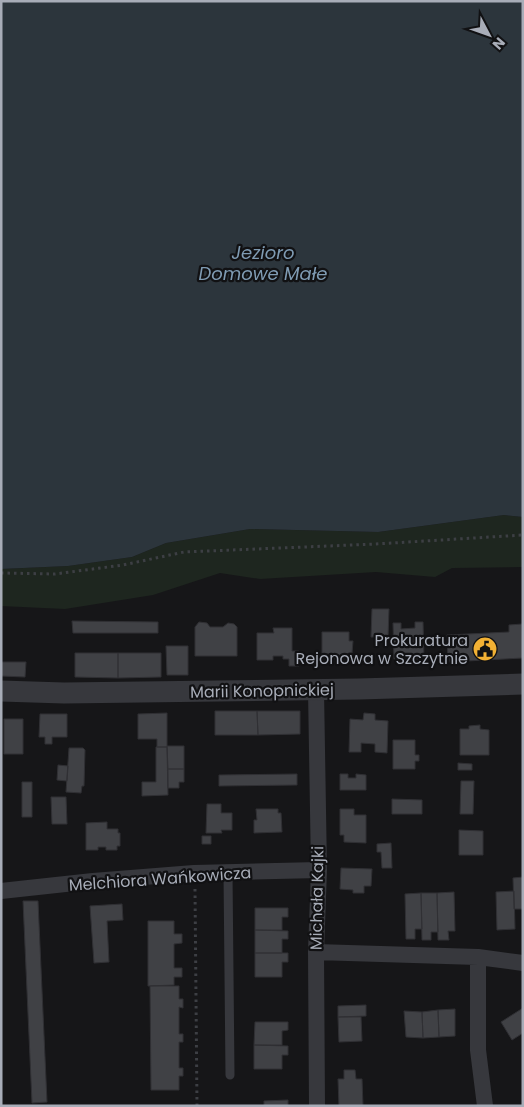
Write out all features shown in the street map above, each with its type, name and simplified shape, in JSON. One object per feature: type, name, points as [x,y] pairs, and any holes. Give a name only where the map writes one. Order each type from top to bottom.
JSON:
[{"type":"street","name":"Marii Konopnickiej","points":[[1,691],[64,693],[316,690],[523,684]]},
{"type":"street","name":"Michała Kajki","points":[[316,690],[319,870],[316,952],[317,1106]]},
{"type":"street","name":"Melchiora Wańkowicza","points":[[1,891],[194,873],[319,870]]},
{"type":"street","points":[[316,952],[478,957],[523,963]]},
{"type":"street","points":[[478,957],[478,1050],[485,1106]]},
{"type":"lane","points":[[228,873],[230,1075]]},
{"type":"path","points":[[1,573],[55,574],[123,565],[184,552],[376,544],[523,535]]},
{"type":"path","points":[[194,873],[197,1106]]},
{"type":"shaded area","points":[[504,515],[523,517],[523,567],[452,568],[435,577],[376,572],[260,579],[220,573],[153,595],[65,609],[1,606],[1,569],[68,566],[132,557],[166,543],[250,529],[378,532]]},
{"type":"water","name":"Jezioro Domowe Małe","points":[[1,1],[523,1],[523,517],[504,515],[378,532],[250,529],[166,543],[132,557],[68,566],[1,569]]},
{"type":"building","points":[[372,609],[389,609],[388,637],[371,637]]},
{"type":"building","points":[[72,621],[158,622],[158,633],[73,633]]},
{"type":"building","points":[[199,622],[207,623],[210,627],[223,627],[228,623],[234,624],[237,627],[237,656],[195,656],[195,627]]},
{"type":"building","points":[[415,622],[423,622],[424,659],[394,659],[393,623],[401,623],[401,629],[415,628]]},
{"type":"building","name":"Prokuratura Rejonowa w Szczytnie","points":[[522,624],[523,658],[448,662],[447,635],[509,632],[509,625]]},
{"type":"building","points":[[273,628],[292,628],[292,651],[299,651],[299,666],[289,666],[289,659],[283,659],[283,656],[273,656],[273,660],[257,660],[257,633],[274,633]]},
{"type":"building","points":[[322,632],[349,632],[349,641],[353,641],[352,653],[348,653],[348,656],[341,656],[341,659],[331,659],[331,654],[322,654]]},
{"type":"building","points":[[166,646],[188,646],[188,675],[167,675]]},
{"type":"building","points":[[75,653],[118,653],[118,678],[75,677]]},
{"type":"building","points":[[118,653],[161,653],[161,677],[118,678]]},
{"type":"building","points":[[1,662],[26,662],[25,677],[1,676]]},
{"type":"building","points":[[215,711],[257,711],[258,735],[215,735]]},
{"type":"building","points":[[257,711],[300,711],[300,734],[258,735]]},
{"type":"building","points":[[167,713],[167,747],[157,747],[157,739],[138,739],[138,714]]},
{"type":"building","points":[[364,713],[375,714],[375,720],[388,721],[387,753],[375,752],[375,744],[361,743],[361,752],[349,752],[350,719],[363,720]]},
{"type":"building","points":[[40,714],[67,714],[67,737],[52,737],[52,744],[45,744],[45,737],[39,737]]},
{"type":"building","points":[[4,719],[23,719],[23,754],[4,754]]},
{"type":"building","points":[[480,725],[480,729],[489,730],[489,755],[460,755],[460,729],[469,729],[469,726]]},
{"type":"building","points":[[393,740],[415,740],[415,755],[419,755],[419,761],[415,761],[415,769],[393,769]]},
{"type":"building","points":[[167,746],[184,746],[184,769],[168,769]]},
{"type":"building","points":[[156,747],[167,747],[168,795],[142,796],[142,782],[156,782]]},
{"type":"building","points":[[69,748],[83,748],[85,750],[84,786],[82,786],[81,793],[66,792]]},
{"type":"building","points":[[458,763],[472,764],[472,770],[458,770]]},
{"type":"building","points":[[58,765],[68,766],[67,781],[57,780]]},
{"type":"building","points":[[168,769],[184,769],[184,782],[179,782],[179,788],[168,788]]},
{"type":"building","points":[[297,774],[297,785],[219,786],[219,775]]},
{"type":"building","points":[[340,774],[348,774],[348,778],[356,778],[356,774],[366,775],[366,790],[340,790]]},
{"type":"building","points":[[461,781],[474,781],[473,814],[460,814]]},
{"type":"building","points":[[22,782],[32,782],[32,817],[22,817]]},
{"type":"building","points":[[51,797],[66,797],[67,824],[52,824]]},
{"type":"building","points":[[392,799],[422,800],[422,814],[392,814]]},
{"type":"building","points":[[207,804],[221,804],[221,813],[232,813],[232,830],[221,830],[222,833],[206,833]]},
{"type":"building","points":[[256,809],[278,809],[278,813],[281,813],[282,832],[254,833],[254,820],[257,820]]},
{"type":"building","points":[[340,809],[354,809],[354,815],[366,815],[366,843],[344,842],[344,835],[340,835]]},
{"type":"building","points":[[107,822],[107,829],[118,829],[118,833],[120,833],[120,846],[117,846],[117,850],[106,850],[106,847],[98,847],[98,850],[86,850],[86,823]]},
{"type":"building","points":[[459,830],[483,831],[483,855],[459,855]]},
{"type":"building","points":[[202,836],[211,836],[211,844],[202,844]]},
{"type":"building","points":[[391,843],[392,868],[382,868],[381,852],[377,852],[377,844]]},
{"type":"building","points":[[341,868],[372,869],[371,886],[364,886],[364,893],[353,893],[353,890],[340,889]]},
{"type":"building","points":[[523,877],[523,909],[514,909],[513,878]]},
{"type":"building","points":[[514,891],[515,929],[497,930],[496,892]]},
{"type":"building","points":[[454,892],[455,931],[448,931],[449,940],[438,940],[437,893]]},
{"type":"building","points":[[421,893],[422,929],[415,929],[415,939],[406,939],[405,894]]},
{"type":"building","points":[[421,893],[437,893],[438,932],[431,932],[431,940],[422,940]]},
{"type":"building","points":[[23,901],[38,901],[47,1102],[32,1103]]},
{"type":"building","points":[[122,904],[123,920],[107,921],[109,962],[94,963],[90,906]]},
{"type":"building","points":[[255,908],[288,908],[288,917],[282,917],[282,930],[255,930]]},
{"type":"building","points":[[148,921],[174,921],[174,934],[182,934],[182,943],[174,944],[174,968],[182,968],[182,977],[174,977],[174,985],[148,986]]},
{"type":"building","points":[[255,930],[288,931],[288,939],[282,939],[282,953],[255,953]]},
{"type":"building","points":[[255,953],[288,953],[288,962],[282,962],[282,977],[255,977]]},
{"type":"building","points":[[150,986],[179,986],[179,999],[183,999],[183,1008],[179,1007],[179,1034],[183,1034],[183,1042],[179,1042],[179,1068],[183,1068],[183,1076],[179,1076],[179,1090],[151,1090]]},
{"type":"building","points":[[366,1005],[366,1016],[338,1017],[338,1006]]},
{"type":"building","points":[[523,1008],[523,1033],[512,1040],[501,1022]]},
{"type":"building","points":[[455,1009],[455,1036],[439,1037],[438,1010]]},
{"type":"building","points":[[438,1010],[439,1037],[423,1038],[422,1012]]},
{"type":"building","points":[[404,1011],[422,1012],[423,1038],[406,1037]]},
{"type":"building","points":[[338,1017],[361,1017],[362,1041],[339,1042]]},
{"type":"building","points":[[255,1022],[288,1022],[288,1030],[282,1031],[282,1045],[254,1045]]},
{"type":"building","points":[[254,1045],[288,1046],[288,1055],[282,1055],[282,1069],[254,1069]]},
{"type":"building","points":[[344,1070],[355,1070],[356,1079],[362,1079],[363,1106],[339,1106],[338,1079],[344,1079]]},
{"type":"building","points":[[288,1100],[288,1106],[264,1106],[264,1101]]},
{"type":"place","name":"Prokuratura Rejonowa w Szczytnie","points":[[485,649]]}]
